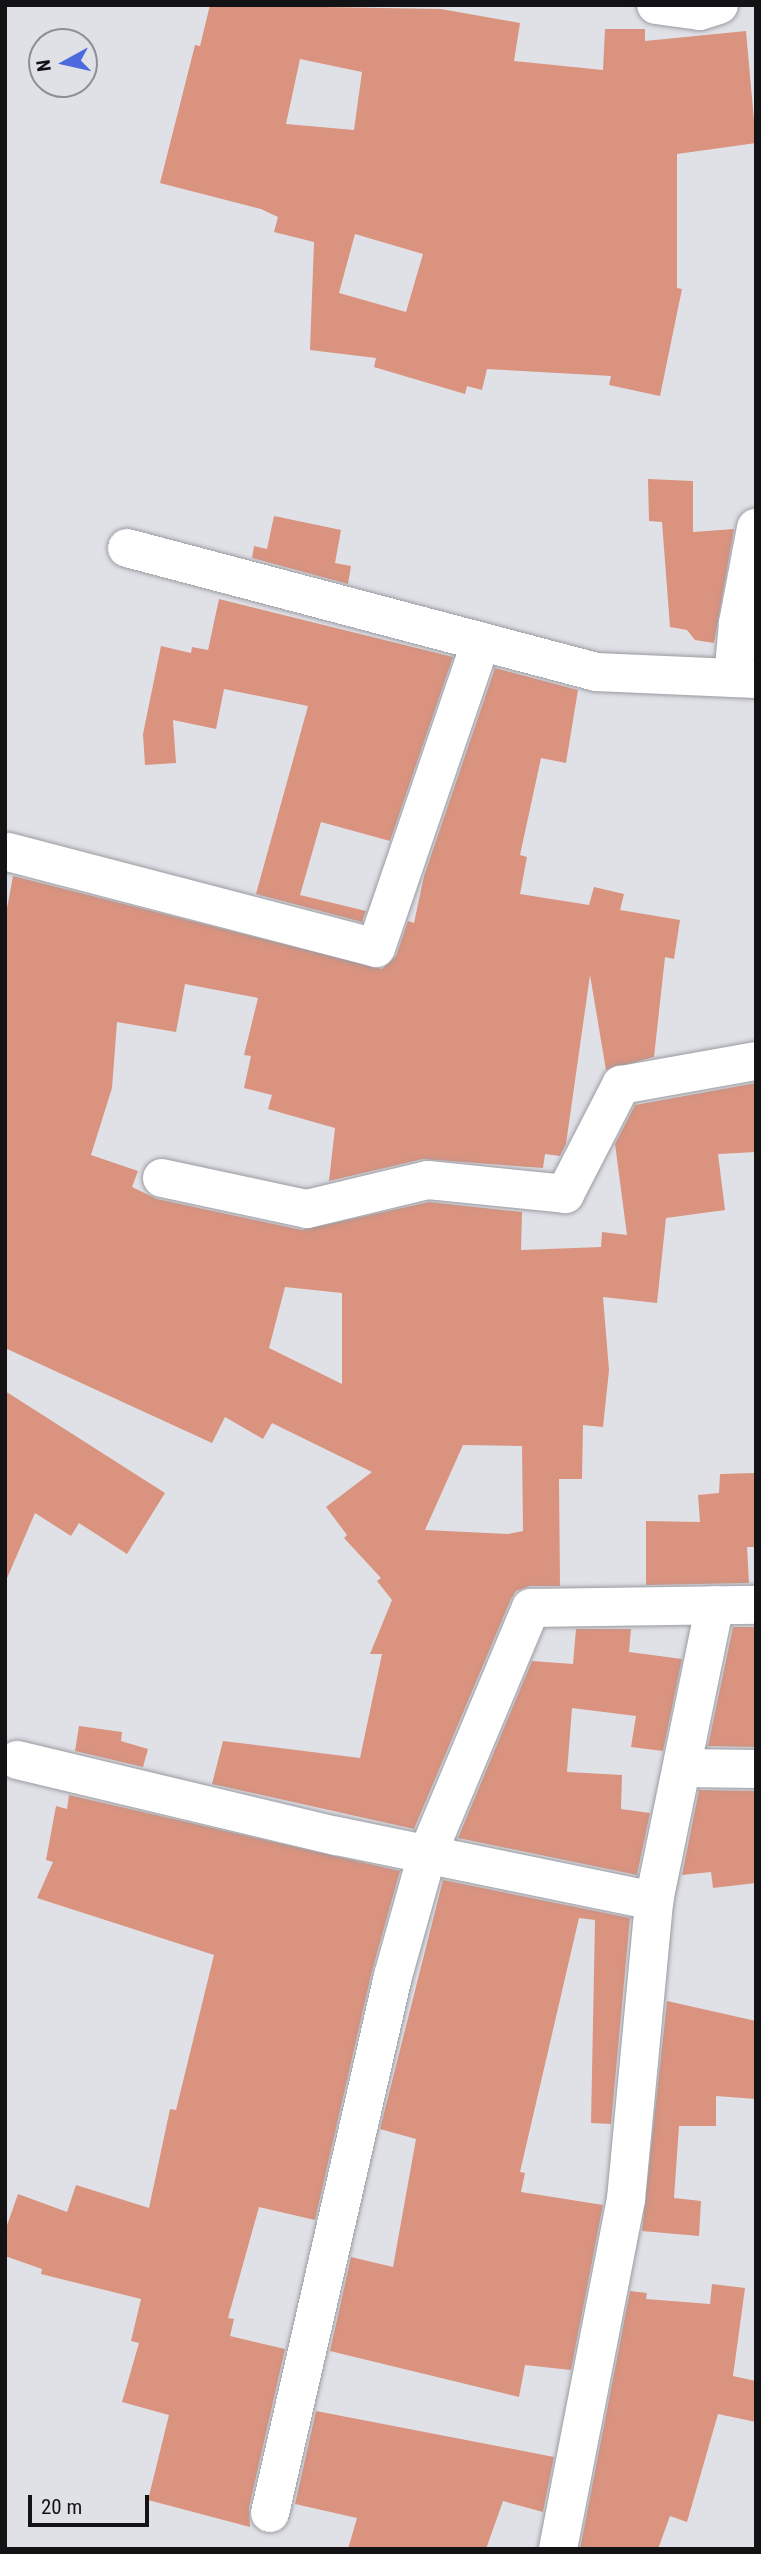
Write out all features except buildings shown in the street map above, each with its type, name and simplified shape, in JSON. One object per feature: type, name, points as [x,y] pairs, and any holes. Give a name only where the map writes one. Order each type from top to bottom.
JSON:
[{"type":"street","points":[[656,5],[699,11],[719,5]]},
{"type":"street","points":[[127,548],[596,672],[744,679],[738,623],[756,528]]},
{"type":"street","points":[[8,852],[376,948],[481,641]]},
{"type":"street","points":[[162,1178],[307,1209],[428,1180],[565,1194],[621,1085],[756,1061]]},
{"type":"street","points":[[558,2549],[626,2199],[654,1901],[684,1768],[715,1605]]},
{"type":"street","points":[[270,2513],[393,1976],[427,1855],[531,1608],[756,1605]]},
{"type":"street","points":[[17,1760],[427,1855],[654,1901]]},
{"type":"street","points":[[684,1768],[756,1769]]}]
